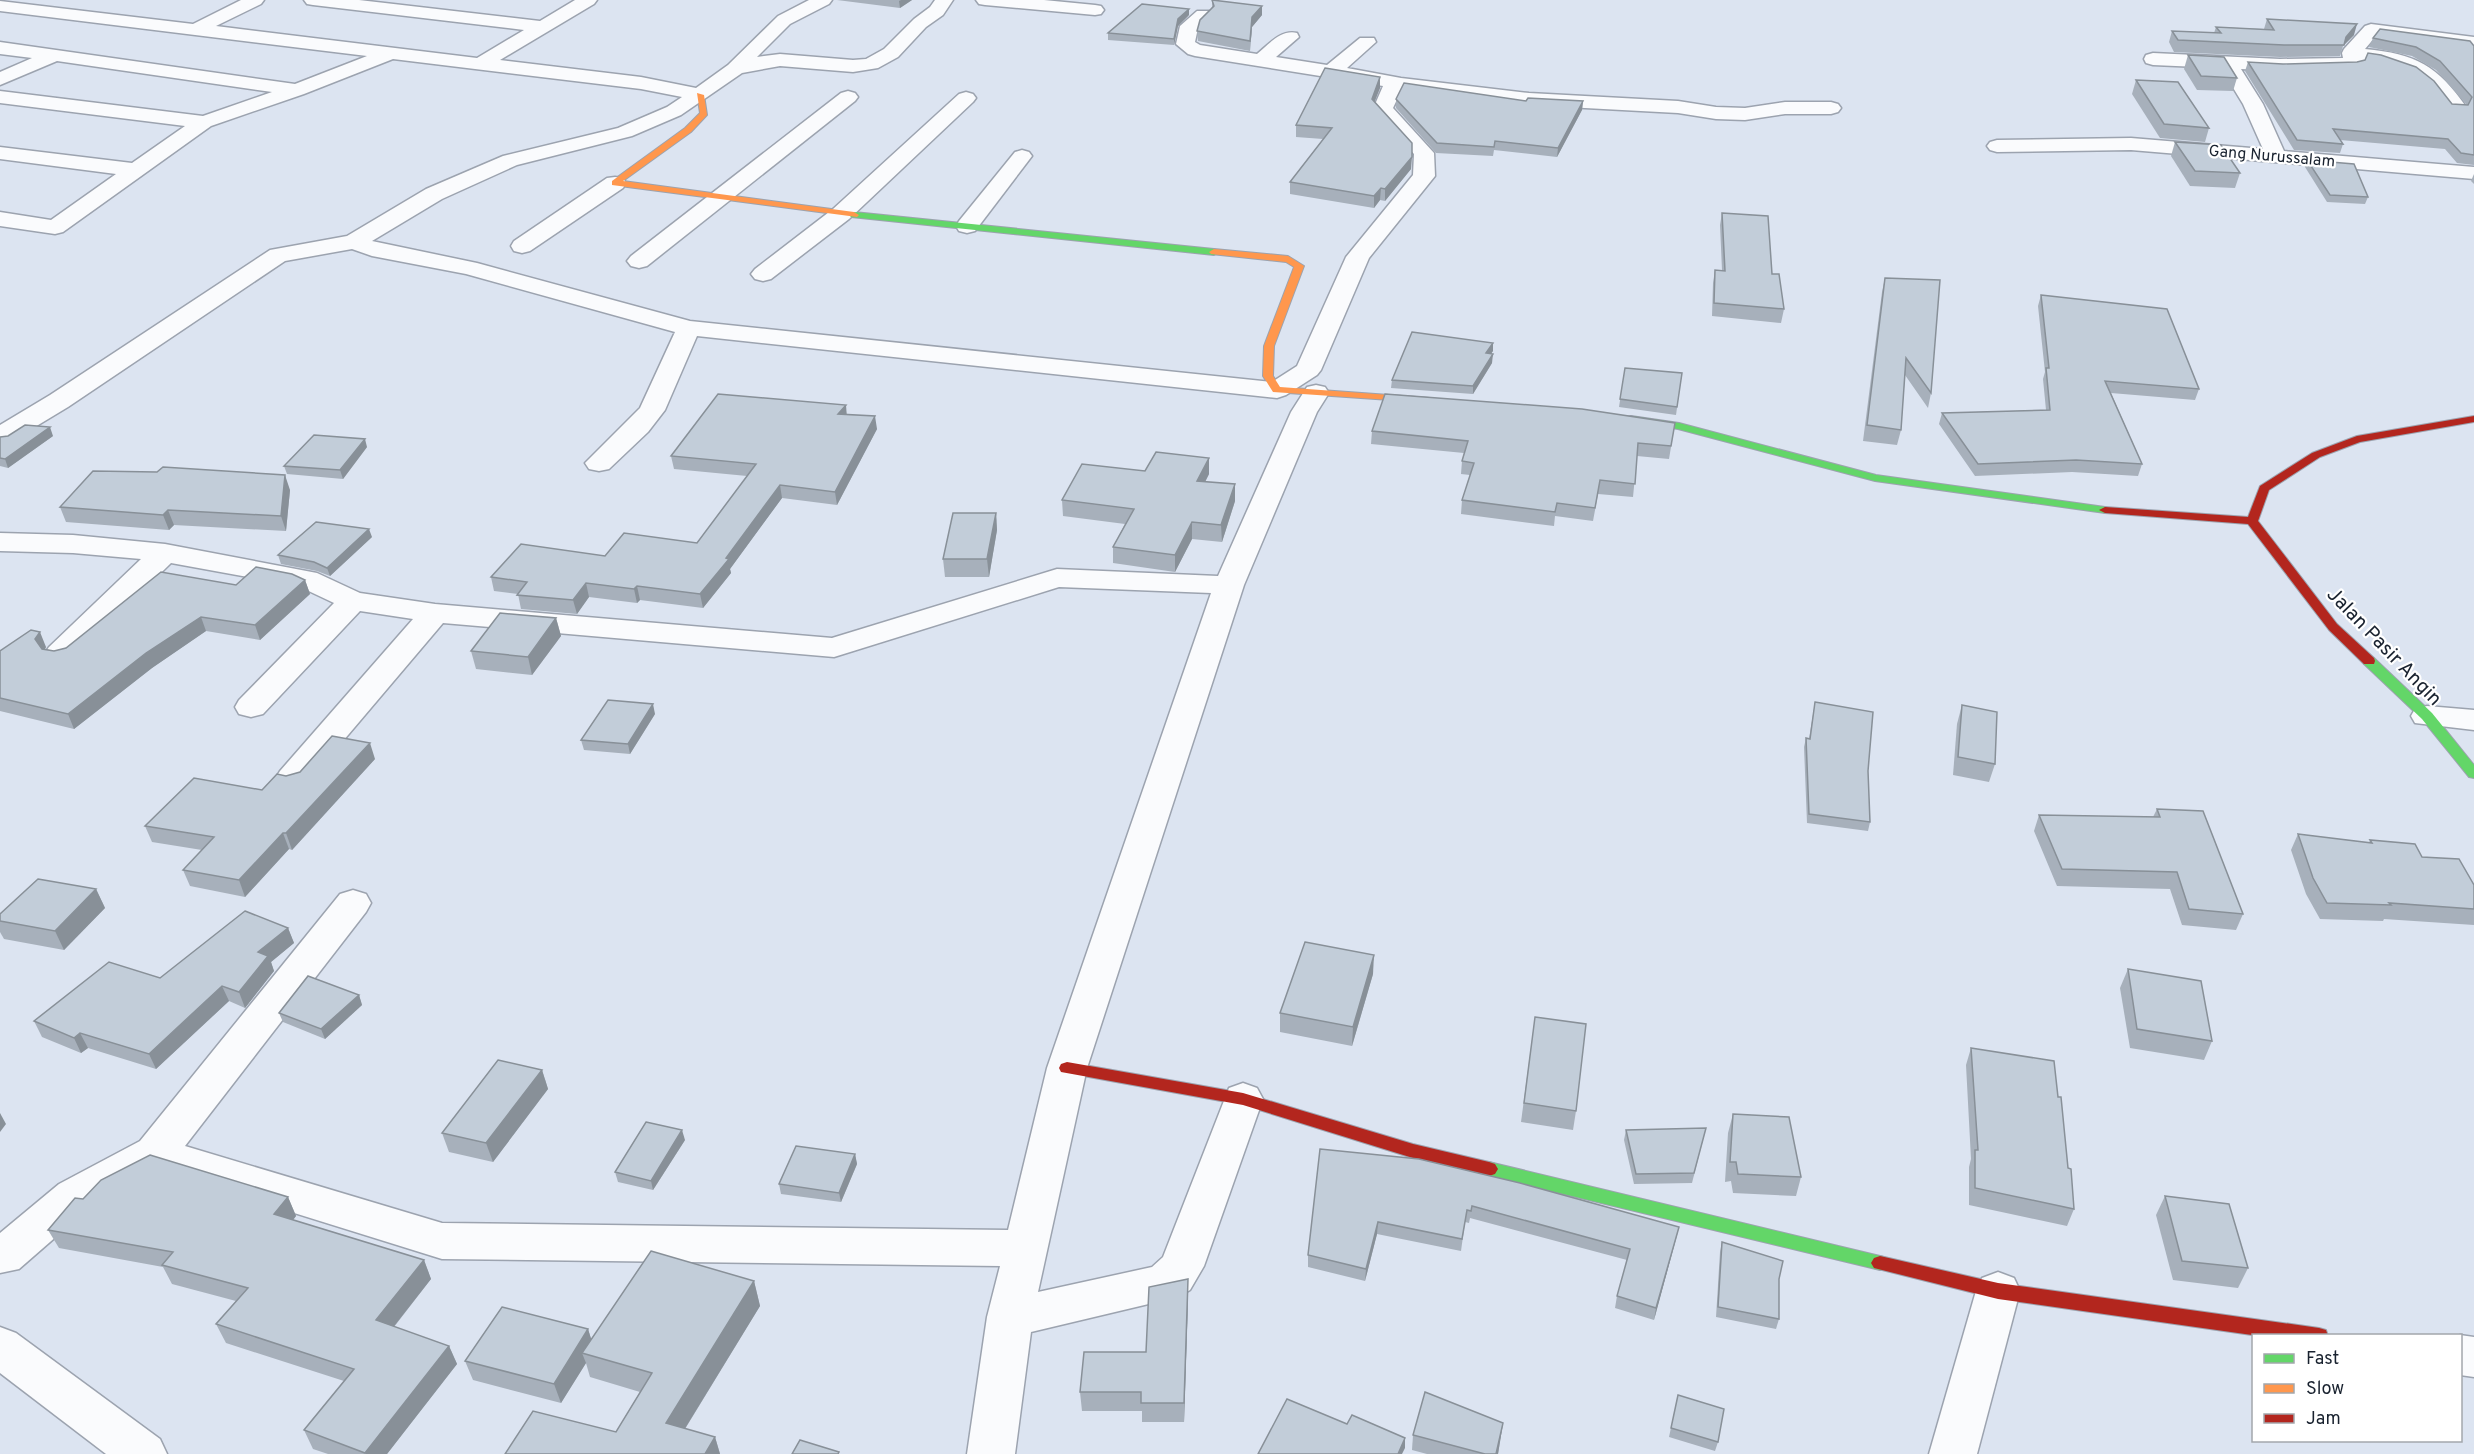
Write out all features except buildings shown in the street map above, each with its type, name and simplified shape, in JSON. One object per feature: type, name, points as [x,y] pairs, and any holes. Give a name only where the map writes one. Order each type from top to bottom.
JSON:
[{"type":"street","points":[[197,28],[255,0]]},
{"type":"street","points":[[313,0],[543,27]]},
{"type":"street","points":[[478,65],[588,0]]},
{"type":"street","points":[[0,436],[59,401],[278,255],[354,242],[434,194],[510,160],[625,132],[674,111],[735,69],[784,20],[823,0]]},
{"type":"street","points":[[735,69],[780,60],[853,66],[871,64],[891,53],[920,23],[937,11],[944,0]]},
{"type":"street","points":[[985,0],[1095,10]]},
{"type":"street","points":[[0,6],[641,83],[700,95]]},
{"type":"street","points":[[1203,15],[1189,26],[1185,44],[1195,50],[1259,62],[1529,99],[1678,107],[1716,113],[1745,114],[1785,108],[1831,108]]},
{"type":"street","points":[[0,80],[125,20]]},
{"type":"street","points":[[2351,53],[2371,30],[2474,43]]},
{"type":"street","points":[[1259,62],[1290,37]]},
{"type":"street","points":[[1332,71],[1367,42]]},
{"type":"street","points":[[0,48],[297,90]]},
{"type":"street","points":[[2153,59],[2303,65],[2354,63],[2351,53]]},
{"type":"street","points":[[2351,53],[2399,59],[2421,66],[2436,80],[2457,108]]},
{"type":"street","points":[[0,219],[55,227],[204,122],[297,90],[387,54]]},
{"type":"street","points":[[2227,62],[2253,104],[2276,155]]},
{"type":"street","points":[[1277,390],[1308,370],[1358,257],[1424,176],[1424,153],[1383,109],[1395,82]]},
{"type":"street","points":[[522,246],[615,183],[688,129],[704,113],[700,95]]},
{"type":"street","points":[[0,97],[204,122]]},
{"type":"street","points":[[639,261],[848,97]]},
{"type":"street","points":[[763,274],[841,214],[966,98]]},
{"type":"street","name":"Gang Nurussalam","points":[[1997,146],[2131,144],[2474,173]]},
{"type":"street","points":[[0,153],[136,170]]},
{"type":"street","points":[[967,226],[1022,156]]},
{"type":"street","points":[[615,183],[841,214],[1288,258],[1299,266],[1269,346],[1268,376],[1277,390]]},
{"type":"street","points":[[354,242],[372,249],[469,268],[689,328],[1277,390],[1443,402]]},
{"type":"street","points":[[600,463],[644,420],[657,401],[678,344],[689,328]]},
{"type":"street","points":[[991,1454],[1010,1317],[1067,1068],[1229,585],[1304,412],[1316,393]]},
{"type":"street","points":[[1614,417],[1679,426],[1875,478],[2085,507],[2252,521],[2264,488],[2316,455],[2357,440],[2474,419]]},
{"type":"street","name":"Jalan Pasir Angin","points":[[2252,521],[2333,627],[2427,716],[2474,774]]},
{"type":"street","points":[[0,542],[73,544],[165,553],[306,579],[353,601],[435,613],[834,648],[1057,578],[1229,585]]},
{"type":"street","points":[[60,654],[165,553]]},
{"type":"street","points":[[251,707],[353,601]]},
{"type":"street","points":[[292,779],[435,613]]},
{"type":"street","points":[[2427,716],[2474,720]]},
{"type":"street","points":[[1,1257],[74,1196],[155,1153],[353,903]]},
{"type":"street","points":[[1067,1068],[1243,1099],[1413,1151],[1998,1291],[2312,1334]]},
{"type":"street","points":[[1010,1317],[1162,1284],[1174,1277],[1182,1266],[1243,1099]]},
{"type":"street","points":[[155,1153],[442,1241],[1024,1248]]},
{"type":"street","points":[[1953,1454],[1998,1291]]},
{"type":"street","points":[[0,1347],[143,1454]]},
{"type":"traffic: fast","points":[[854,215],[1214,252]]},
{"type":"traffic: fast","points":[[1631,419],[1679,426],[1875,478],[2105,510]]},
{"type":"traffic: fast","points":[[2369,661],[2427,716],[2474,774]]},
{"type":"traffic: fast","points":[[1489,1169],[1880,1263]]},
{"type":"traffic: slow","points":[[700,95],[704,113],[688,130],[615,183],[854,215]]},
{"type":"traffic: slow","points":[[1214,252],[1288,259],[1299,266],[1269,346],[1268,376],[1277,390],[1430,401]]},
{"type":"traffic: jam","points":[[2369,661],[2333,627],[2252,521],[2264,488],[2316,455],[2357,439],[2474,419]]},
{"type":"traffic: jam","points":[[2105,510],[2252,521]]},
{"type":"traffic: jam","points":[[1067,1068],[1243,1099],[1413,1151],[1489,1169]]},
{"type":"traffic: jam","points":[[1880,1263],[1998,1291],[2305,1334]]}]
